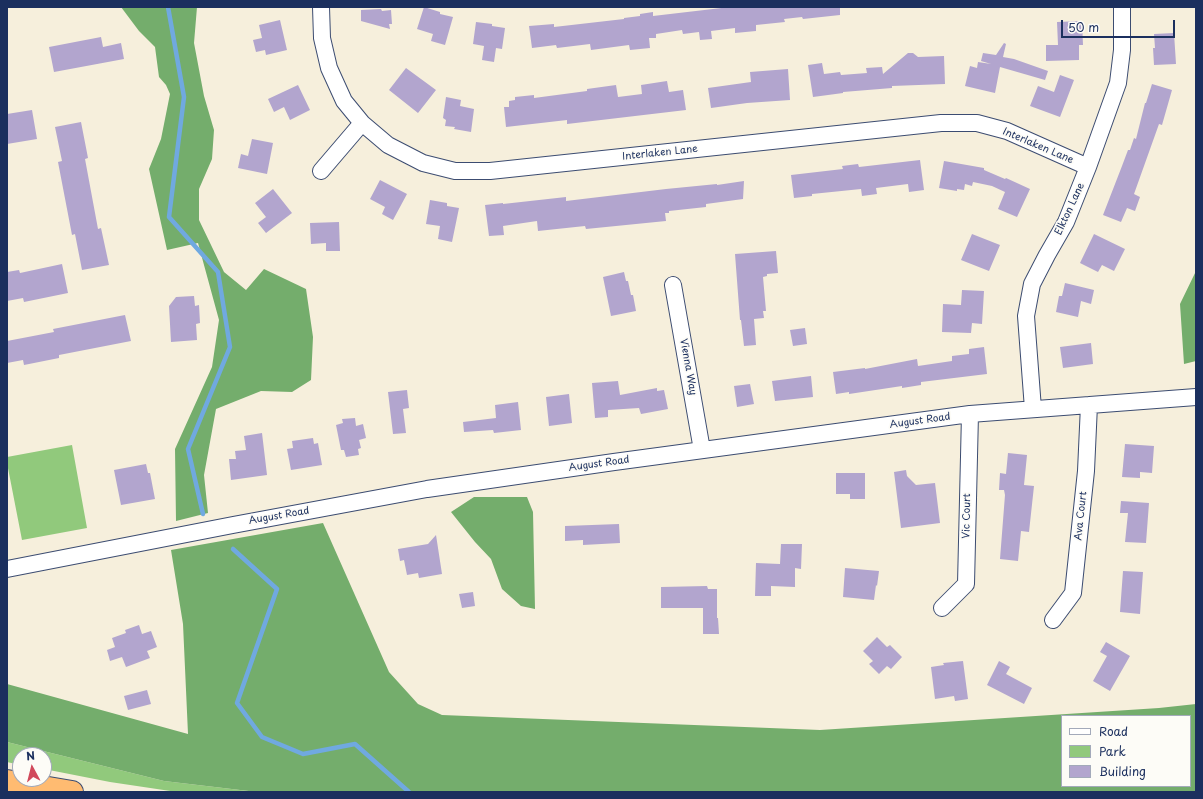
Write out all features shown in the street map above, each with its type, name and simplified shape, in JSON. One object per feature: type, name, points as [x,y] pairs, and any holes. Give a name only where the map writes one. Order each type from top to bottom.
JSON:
[{"type":"highway","points":[[7,780],[72,792]]},
{"type":"street","name":"Interlaken Lane","points":[[321,7],[322,38],[329,68],[344,101],[362,123],[388,145],[423,163],[455,171],[490,171],[941,123],[977,123],[1007,132],[1088,167]]},
{"type":"street","name":"Elkton Lane","points":[[1033,409],[1026,316],[1032,284],[1066,222],[1088,167],[1118,83],[1122,50],[1122,7]]},
{"type":"street","points":[[321,171],[362,123]]},
{"type":"street","name":"Vienna Way","points":[[673,285],[702,450]]},
{"type":"street","name":"August Road","points":[[7,569],[427,489],[606,463],[970,414],[1196,397]]},
{"type":"street","name":"Ava Court","points":[[1054,620],[1074,593],[1086,471],[1089,405]]},
{"type":"street","name":"Vic Court","points":[[942,608],[966,584],[970,414]]},
{"type":"green space","points":[[121,7],[197,7],[194,43],[204,96],[214,130],[212,159],[199,189],[199,220],[224,272],[246,290],[264,269],[306,289],[313,337],[311,380],[292,392],[261,391],[216,409],[204,475],[208,513],[176,521],[175,449],[212,367],[219,320],[198,243],[167,250],[149,169],[161,139],[170,94],[166,85],[159,77],[155,47],[139,31]]},
{"type":"green space","points":[[1196,271],[1196,361],[1184,364],[1180,304]]},
{"type":"green space","points":[[72,445],[87,528],[22,540],[7,457]]},
{"type":"green space","points":[[474,497],[527,497],[533,512],[535,609],[521,606],[502,589],[491,559],[451,512]]},
{"type":"green space","points":[[323,523],[389,672],[418,704],[442,715],[820,730],[1159,708],[1196,704],[1196,792],[257,792],[164,781],[52,753],[52,747],[27,747],[7,742],[7,684],[188,734],[183,624],[171,550]]},
{"type":"green space","points":[[7,742],[27,747],[12,747],[12,763],[7,762]]},
{"type":"green space","points":[[52,753],[164,781],[257,792],[177,792],[110,782],[52,771]]},
{"type":"building","points":[[424,7],[440,12],[440,14],[453,17],[445,45],[431,41],[433,34],[417,29]]},
{"type":"building","points":[[730,7],[840,7],[840,15],[803,19],[802,17],[784,19],[785,22],[756,25],[756,31],[735,33],[735,28],[711,31],[712,39],[700,40],[699,32],[683,34],[682,30],[656,34],[656,38],[649,38],[650,48],[630,50],[629,45],[591,50],[590,44],[557,48],[556,45],[532,48],[529,26],[554,24],[554,27],[624,19],[653,12],[653,16]]},
{"type":"building","points":[[381,9],[382,11],[391,10],[392,24],[389,24],[390,29],[361,21],[361,10]]},
{"type":"building","points":[[280,20],[287,50],[266,55],[265,50],[256,52],[253,40],[262,38],[259,25]]},
{"type":"building","points":[[1082,21],[1083,45],[1079,45],[1079,60],[1046,61],[1046,45],[1058,45],[1057,22]]},
{"type":"building","points":[[476,22],[492,24],[492,26],[505,28],[502,49],[496,48],[494,62],[482,60],[484,46],[473,44]]},
{"type":"building","points":[[1174,33],[1176,64],[1154,65],[1154,34]]},
{"type":"building","points":[[101,37],[103,47],[121,43],[124,59],[54,72],[49,47]]},
{"type":"building","points":[[1004,43],[1006,44],[1003,57],[1014,59],[1048,71],[1045,80],[1000,67],[995,93],[965,86],[970,66],[977,68],[978,62],[991,64],[981,61],[983,53],[996,55]]},
{"type":"building","points":[[908,53],[913,53],[918,57],[944,56],[945,84],[892,86],[892,88],[843,92],[813,97],[808,65],[822,63],[824,74],[840,72],[841,75],[867,73],[866,68],[882,67],[883,74]]},
{"type":"building","points":[[406,68],[436,90],[418,113],[389,90]]},
{"type":"building","points":[[788,69],[790,100],[747,103],[711,108],[708,88],[751,82],[750,72]]},
{"type":"building","points":[[1060,75],[1074,80],[1060,117],[1030,106],[1038,86],[1054,92]]},
{"type":"building","points":[[667,81],[669,92],[683,90],[686,110],[567,124],[567,120],[506,127],[504,107],[509,107],[509,101],[515,100],[515,97],[534,95],[534,98],[587,91],[587,89],[616,85],[618,97],[642,94],[641,85]]},
{"type":"building","points":[[1152,84],[1172,90],[1162,125],[1159,124],[1134,194],[1140,197],[1135,211],[1127,208],[1121,222],[1103,215],[1128,150],[1130,150],[1134,138],[1136,139],[1145,103]]},
{"type":"building","points":[[298,85],[310,110],[290,120],[284,107],[274,112],[268,99]]},
{"type":"building","points":[[446,97],[461,100],[460,106],[474,109],[471,132],[454,129],[455,127],[445,126],[446,120],[443,118]]},
{"type":"building","points":[[32,110],[37,139],[7,144],[7,114]]},
{"type":"building","points":[[81,122],[88,158],[85,159],[98,229],[101,228],[109,265],[82,270],[75,234],[72,235],[58,162],[62,161],[55,127]]},
{"type":"building","points":[[252,139],[273,143],[267,174],[238,168],[241,154],[248,156]]},
{"type":"building","points":[[920,160],[924,190],[909,192],[908,184],[876,188],[877,194],[862,196],[861,189],[812,194],[812,196],[794,198],[791,175],[843,169],[842,166],[858,164],[859,167]]},
{"type":"building","points":[[944,161],[984,168],[984,170],[1030,189],[1017,217],[998,209],[1005,192],[992,186],[973,182],[972,186],[965,184],[964,190],[957,189],[957,191],[939,188]]},
{"type":"building","points":[[380,180],[407,194],[393,220],[382,214],[385,207],[370,199]]},
{"type":"building","points":[[744,181],[743,199],[706,204],[706,207],[669,211],[669,213],[665,213],[666,221],[586,229],[585,226],[538,231],[537,221],[503,226],[504,235],[489,236],[485,205],[566,197],[566,201]]},
{"type":"building","points":[[273,189],[292,213],[266,233],[258,223],[266,217],[255,203]]},
{"type":"building","points":[[430,200],[447,203],[447,206],[459,208],[452,242],[438,239],[440,226],[426,224]]},
{"type":"building","points":[[339,222],[340,251],[326,251],[326,243],[311,244],[310,223]]},
{"type":"building","points":[[972,234],[1000,245],[989,271],[961,260]]},
{"type":"building","points":[[1094,234],[1125,249],[1114,271],[1102,265],[1098,272],[1080,263]]},
{"type":"building","points":[[776,251],[778,273],[767,274],[767,276],[763,277],[766,311],[763,311],[764,318],[754,319],[756,345],[744,346],[740,320],[735,254]]},
{"type":"building","points":[[62,264],[68,293],[24,302],[23,298],[7,301],[7,272],[19,270],[20,273]]},
{"type":"building","points":[[624,272],[626,281],[628,281],[631,295],[633,295],[636,311],[611,316],[603,277]]},
{"type":"building","points":[[1065,283],[1094,290],[1091,304],[1081,301],[1078,317],[1056,312],[1059,296],[1062,296]]},
{"type":"building","points":[[962,290],[984,291],[982,324],[972,323],[971,333],[942,332],[943,304],[961,305]]},
{"type":"building","points":[[194,296],[195,306],[199,305],[200,323],[196,324],[197,340],[171,342],[169,306],[176,297]]},
{"type":"building","points":[[125,315],[131,341],[59,355],[59,358],[24,365],[23,360],[7,363],[7,341],[54,332],[53,329]]},
{"type":"building","points":[[805,328],[807,344],[793,346],[790,330]]},
{"type":"building","points":[[1091,343],[1093,364],[1063,368],[1060,347]]},
{"type":"building","points":[[984,347],[987,374],[921,382],[921,385],[902,388],[902,386],[849,394],[849,392],[836,394],[833,372],[865,369],[917,359],[918,366],[952,361],[952,356],[969,354],[969,349]]},
{"type":"building","points":[[811,376],[813,397],[775,401],[772,381]]},
{"type":"building","points":[[618,381],[620,395],[657,388],[657,391],[664,390],[668,409],[641,414],[639,408],[608,410],[608,417],[595,418],[592,383]]},
{"type":"building","points":[[750,384],[754,404],[737,407],[734,386]]},
{"type":"building","points":[[407,390],[409,408],[403,409],[406,433],[393,434],[388,392]]},
{"type":"building","points":[[569,394],[572,423],[549,426],[546,397]]},
{"type":"building","points":[[518,402],[521,430],[494,433],[493,430],[464,432],[463,422],[496,418],[495,405]]},
{"type":"building","points":[[355,418],[356,426],[363,424],[366,438],[359,440],[361,448],[358,449],[359,455],[346,457],[344,450],[341,450],[336,425],[343,423],[342,419]]},
{"type":"building","points":[[262,433],[267,475],[231,480],[229,459],[236,459],[235,451],[246,450],[244,436]]},
{"type":"building","points":[[313,438],[314,444],[318,443],[322,465],[291,470],[287,449],[293,448],[292,441]]},
{"type":"building","points":[[1125,444],[1154,446],[1152,473],[1140,472],[1140,478],[1122,477]]},
{"type":"building","points":[[1008,453],[1027,455],[1024,485],[1034,486],[1029,532],[1021,531],[1018,561],[1000,559],[1005,495],[1004,490],[999,490],[1000,473],[1006,474]]},
{"type":"building","points":[[146,464],[148,473],[150,473],[155,499],[121,505],[114,470]]},
{"type":"building","points":[[906,470],[907,476],[916,485],[935,483],[940,523],[901,528],[894,472]]},
{"type":"building","points":[[836,473],[865,473],[865,499],[850,499],[850,494],[836,494]]},
{"type":"building","points":[[1121,501],[1149,503],[1146,543],[1125,542],[1128,513],[1120,513]]},
{"type":"building","points":[[619,524],[620,543],[583,545],[583,540],[565,541],[565,526]]},
{"type":"building","points":[[436,535],[442,574],[419,578],[418,573],[407,575],[404,560],[400,561],[398,549],[428,544]]},
{"type":"building","points":[[781,544],[802,544],[801,569],[795,568],[795,587],[771,586],[771,596],[755,596],[756,563],[780,564]]},
{"type":"building","points":[[845,568],[879,571],[874,600],[843,597]]},
{"type":"building","points":[[1123,571],[1143,572],[1140,614],[1120,612]]},
{"type":"building","points":[[707,586],[708,589],[717,589],[717,618],[719,634],[703,634],[703,608],[661,608],[661,587]]},
{"type":"building","points":[[473,592],[475,606],[462,608],[459,594]]},
{"type":"building","points":[[139,625],[142,634],[151,631],[157,647],[147,651],[150,658],[126,667],[122,657],[110,661],[107,650],[115,647],[112,638],[126,633],[125,630]]},
{"type":"building","points":[[877,637],[887,647],[890,645],[902,657],[891,669],[887,666],[879,674],[869,664],[873,661],[863,651]]},
{"type":"building","points":[[1106,642],[1130,656],[1110,691],[1093,681],[1107,656],[1100,652]]},
{"type":"building","points":[[963,661],[968,699],[955,701],[954,696],[935,699],[931,667],[944,665],[943,663]]},
{"type":"building","points":[[999,661],[1010,667],[1006,674],[1032,688],[1024,704],[987,685]]},
{"type":"building","points":[[147,690],[151,704],[128,710],[124,696]]},
{"type":"waterway","points":[[168,7],[184,97],[169,217],[218,272],[230,347],[188,449],[203,514]]},
{"type":"waterway","points":[[233,549],[277,589],[237,703],[262,737],[303,754],[355,744],[409,792]]}]
